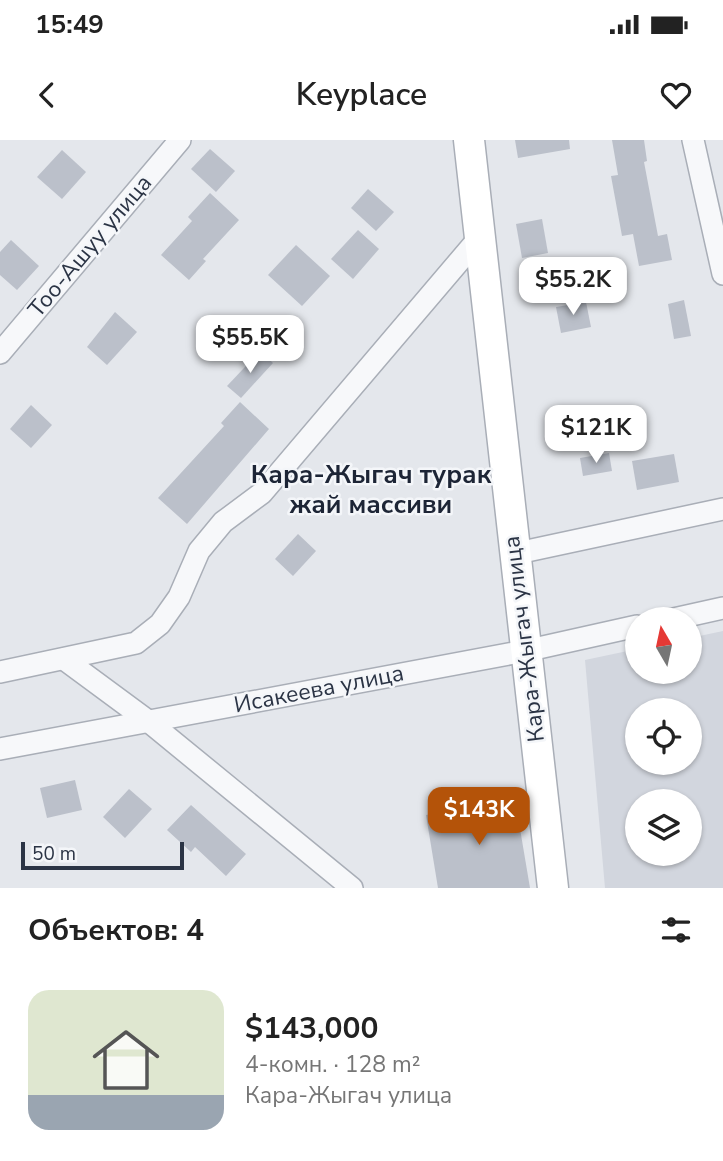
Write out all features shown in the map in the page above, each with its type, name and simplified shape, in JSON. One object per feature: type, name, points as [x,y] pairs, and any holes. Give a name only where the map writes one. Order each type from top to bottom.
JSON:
[{"type":"street","name":"Тоо-Ашуу улица","points":[[0,353],[180,140]]},
{"type":"street","name":"Кара-Жыгач улица","points":[[469,140],[513,554],[553,888]]},
{"type":"street","points":[[693,140],[723,274]]},
{"type":"street","points":[[0,672],[136,643],[160,624],[179,597],[199,551],[223,522],[262,492],[479,238]]},
{"type":"street","points":[[513,554],[723,509]]},
{"type":"street","points":[[702,613],[723,608]]},
{"type":"street","name":"Исакеева улица","points":[[0,750],[525,651],[625,629]]},
{"type":"street","points":[[64,659],[148,721],[352,888]]},
{"type":"shaded area","points":[[723,631],[723,888],[605,888],[585,660],[625,652],[625,684],[702,684],[702,635]]},
{"type":"building","points":[[515,140],[569,140],[570,149],[518,158]]},
{"type":"building","points":[[612,140],[644,140],[647,161],[644,162],[658,236],[667,234],[672,260],[639,266],[633,234],[622,236],[611,176],[618,175]]},
{"type":"building","points":[[210,149],[235,171],[216,192],[191,169]]},
{"type":"building","points":[[62,150],[86,172],[62,199],[37,177]]},
{"type":"building","points":[[368,189],[394,212],[376,231],[351,208]]},
{"type":"building","points":[[210,193],[239,220],[203,259],[206,261],[189,280],[161,255],[192,221],[188,217]]},
{"type":"building","points":[[542,219],[548,253],[522,258],[516,224]]},
{"type":"building","points":[[358,230],[379,249],[353,279],[331,259]]},
{"type":"building","points":[[11,240],[39,266],[17,290],[0,275],[0,252]]},
{"type":"building","points":[[296,245],[330,276],[302,306],[268,275]]},
{"type":"building","points":[[684,300],[691,336],[674,339],[668,304]]},
{"type":"building","points":[[586,302],[591,327],[561,333],[556,307]]},
{"type":"building","points":[[115,312],[137,332],[107,365],[87,347]]},
{"type":"building","points":[[260,351],[273,363],[241,398],[227,386]]},
{"type":"building","points":[[240,402],[269,429],[187,524],[158,498],[224,426],[221,423]]},
{"type":"building","points":[[31,405],[52,425],[31,448],[10,429]]},
{"type":"building","points":[[609,453],[612,471],[583,476],[580,458]]},
{"type":"building","points":[[674,454],[679,482],[637,490],[632,461]]},
{"type":"building","points":[[298,534],[316,551],[293,576],[275,559]]},
{"type":"building","points":[[75,780],[82,810],[47,818],[40,788]]},
{"type":"building","points":[[129,789],[152,809],[125,838],[103,817]]},
{"type":"building","points":[[515,799],[530,888],[438,888],[426,815]]},
{"type":"building","points":[[191,805],[246,854],[226,876],[195,847],[191,852],[167,830]]},
{"type":"district","name":"Кара-Жыгач турак жай массиви","points":[[371,489]]}]
